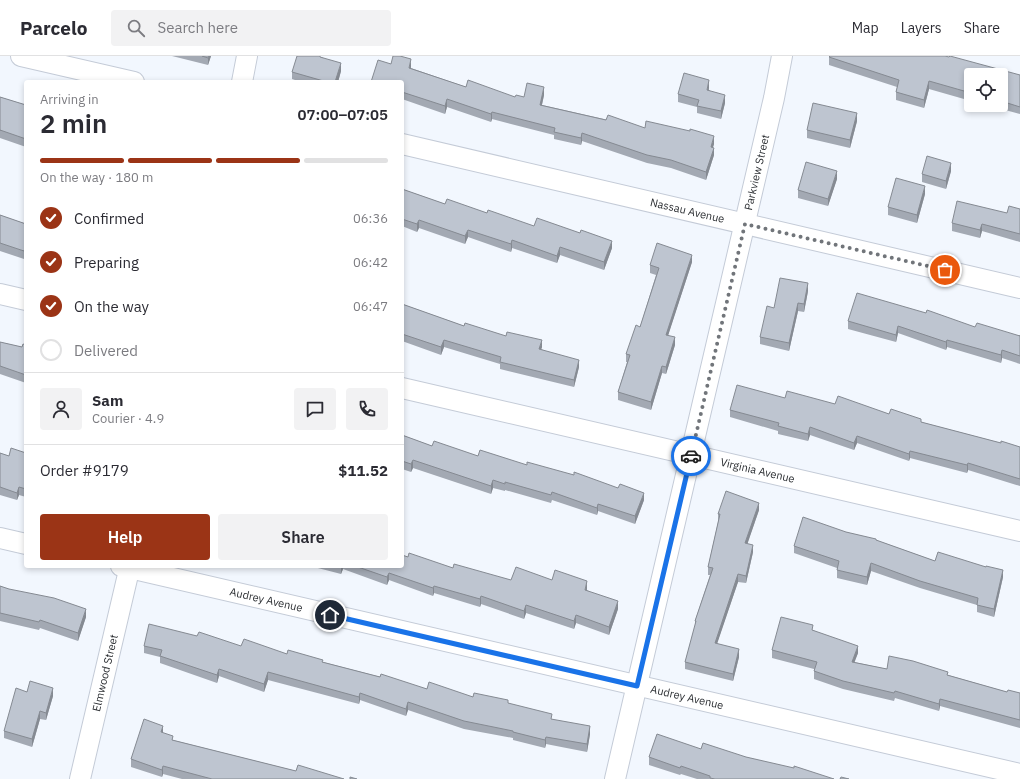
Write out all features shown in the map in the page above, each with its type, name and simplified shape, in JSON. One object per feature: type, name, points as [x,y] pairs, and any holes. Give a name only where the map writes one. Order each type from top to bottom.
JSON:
[{"type":"street","points":[[21,56],[125,80]]},
{"type":"street","points":[[242,80],[247,56]]},
{"type":"street","name":"Parkview Street","points":[[615,779],[745,224],[774,98],[782,56]]},
{"type":"street","name":"Nassau Avenue","points":[[404,144],[1020,288]]},
{"type":"street","points":[[0,294],[24,300]]},
{"type":"street","name":"Virginia Avenue","points":[[404,388],[1020,531]]},
{"type":"street","points":[[0,538],[24,544]]},
{"type":"street","name":"Elmwood Street","points":[[80,779],[127,568]]},
{"type":"street","name":"Audrey Avenue","points":[[131,568],[1020,774]]},
{"type":"building","points":[[297,56],[320,56],[341,63],[336,80],[320,80],[292,72]]},
{"type":"building","points":[[393,56],[400,56],[411,59],[409,68],[466,87],[468,80],[515,97],[516,95],[524,97],[527,83],[544,87],[540,105],[606,120],[608,115],[645,128],[646,121],[690,131],[690,129],[714,136],[711,147],[714,148],[706,172],[671,160],[647,155],[582,133],[581,138],[554,132],[555,128],[492,112],[491,114],[447,99],[445,106],[404,93],[404,80],[372,80],[378,60],[391,64]]},
{"type":"building","points":[[950,56],[994,68],[964,68],[964,91],[929,81],[924,100],[896,92],[899,80],[829,57]]},
{"type":"building","points":[[1008,72],[1020,75],[1020,107],[1008,103]]},
{"type":"building","points":[[684,73],[709,80],[707,90],[725,95],[721,111],[697,106],[699,100],[678,94]]},
{"type":"building","points":[[0,97],[24,104],[24,138],[0,130]]},
{"type":"building","points":[[813,103],[857,113],[850,140],[807,130]]},
{"type":"building","points":[[927,156],[951,163],[946,181],[922,174]]},
{"type":"building","points":[[806,162],[837,171],[828,199],[798,190]]},
{"type":"building","points":[[896,178],[925,186],[917,215],[888,207]]},
{"type":"building","points":[[404,190],[445,204],[447,199],[487,213],[488,210],[534,226],[537,218],[580,233],[581,230],[612,241],[604,262],[560,247],[557,256],[512,240],[511,244],[468,230],[465,236],[419,220],[417,224],[404,220]]},
{"type":"building","points":[[957,201],[1007,213],[1009,206],[1020,209],[1020,234],[982,224],[980,230],[952,223]]},
{"type":"building","points":[[0,215],[24,223],[24,251],[0,243]]},
{"type":"building","points":[[657,243],[692,255],[666,335],[675,337],[666,367],[662,366],[651,402],[618,392],[630,355],[626,354],[636,325],[640,327],[659,268],[650,265]]},
{"type":"building","points":[[780,278],[808,283],[804,304],[798,303],[789,343],[760,337],[767,306],[774,308]]},
{"type":"building","points":[[857,293],[926,313],[927,310],[975,327],[977,323],[1020,336],[1020,356],[1002,350],[1001,355],[947,340],[946,342],[898,326],[896,335],[848,321]]},
{"type":"building","points":[[404,305],[464,326],[465,323],[506,336],[507,332],[542,340],[539,349],[579,360],[574,380],[500,362],[501,357],[444,340],[441,347],[404,335]]},
{"type":"building","points":[[0,342],[22,347],[24,344],[24,374],[0,366]]},
{"type":"building","points":[[737,385],[785,398],[787,391],[835,404],[838,396],[889,414],[891,409],[921,419],[921,422],[1020,447],[1020,479],[968,463],[967,465],[910,451],[909,454],[857,436],[854,443],[810,427],[808,434],[778,426],[779,423],[730,410]]},
{"type":"building","points":[[404,436],[432,446],[434,441],[478,456],[480,450],[527,465],[527,462],[574,475],[574,472],[618,488],[620,484],[644,493],[635,516],[598,504],[597,508],[552,492],[551,495],[493,480],[491,486],[413,460],[411,464],[404,462]]},
{"type":"building","points":[[11,448],[24,452],[24,488],[19,487],[17,493],[0,487],[0,453],[9,456]]},
{"type":"building","points":[[726,491],[759,503],[745,543],[753,545],[746,576],[738,574],[715,643],[739,649],[733,674],[685,662],[695,621],[713,568],[708,567],[720,514],[718,514]]},
{"type":"building","points":[[803,517],[846,532],[876,539],[935,561],[938,552],[986,567],[1003,570],[994,609],[977,605],[978,598],[920,581],[871,563],[867,577],[837,570],[839,561],[794,546]]},
{"type":"building","points":[[409,553],[453,568],[454,564],[511,580],[516,567],[552,580],[555,570],[587,581],[585,590],[618,601],[609,627],[576,615],[574,621],[526,605],[524,611],[481,596],[480,599],[434,586],[433,588],[389,573],[387,577],[361,568],[404,568],[404,556],[408,557]]},
{"type":"building","points":[[0,586],[54,598],[86,609],[78,633],[40,620],[39,622],[0,613]]},
{"type":"building","points":[[781,617],[813,625],[812,630],[858,646],[852,662],[887,669],[889,656],[913,661],[948,672],[947,675],[1007,692],[1008,690],[1020,693],[1020,720],[940,699],[939,704],[895,691],[894,693],[843,681],[814,671],[817,662],[772,650]]},
{"type":"building","points":[[149,624],[197,636],[199,632],[241,646],[244,639],[287,654],[288,650],[323,660],[322,662],[380,677],[381,674],[427,689],[429,682],[473,697],[474,693],[508,700],[508,703],[552,714],[551,719],[590,726],[587,744],[546,737],[545,740],[513,731],[464,721],[408,702],[406,709],[360,693],[359,697],[268,672],[264,684],[219,669],[217,675],[160,656],[162,650],[144,646]]},
{"type":"building","points":[[30,681],[53,688],[46,713],[40,711],[32,739],[4,731],[16,688],[27,692]]},
{"type":"building","points":[[144,719],[163,726],[161,732],[173,736],[172,740],[296,771],[298,765],[344,779],[212,779],[163,766],[162,770],[131,759]]},
{"type":"building","points":[[657,734],[701,749],[703,743],[746,757],[794,768],[794,766],[834,779],[710,778],[710,776],[681,766],[680,768],[649,757]]},
{"type":"way so far","points":[[691,456],[745,224],[945,270]]},
{"type":"route","points":[[330,615],[637,686],[691,456]]}]
